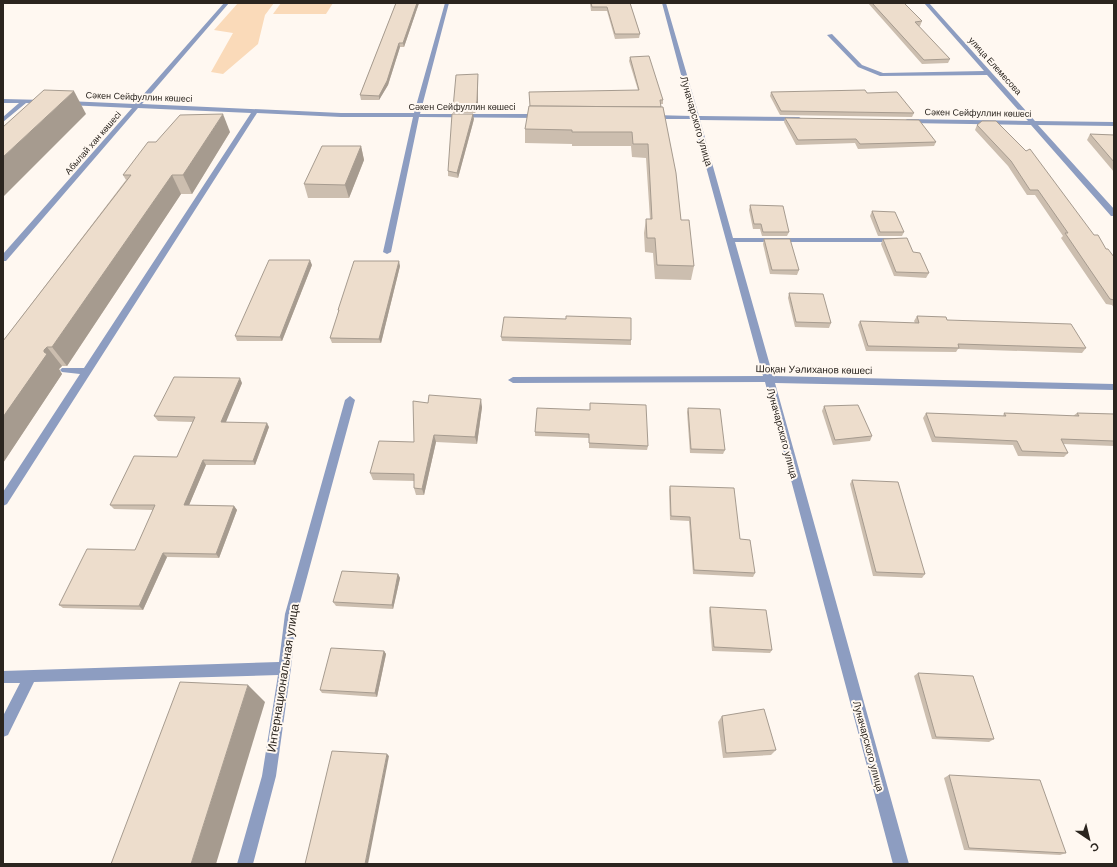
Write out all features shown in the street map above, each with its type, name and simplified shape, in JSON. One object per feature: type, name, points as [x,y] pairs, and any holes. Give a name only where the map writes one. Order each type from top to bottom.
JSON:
[{"type":"street","name":"Абылай хан көшесі","points":[[3,259],[227,3]]},
{"type":"street","points":[[387,252],[416,116],[446,3]]},
{"type":"street","name":"Луначарского улица","points":[[664,3],[769,379],[901,864]]},
{"type":"street","name":"улица Елемесова","points":[[926,3],[1114,214]]},
{"type":"street","points":[[830,35],[860,66],[882,76],[989,73]]},
{"type":"street","points":[[3,101],[54,103]]},
{"type":"street","points":[[3,120],[24,102]]},
{"type":"street","name":"Сәкен Сейфуллин көшесі","points":[[62,103],[138,105],[340,115],[552,116]]},
{"type":"street","points":[[3,502],[255,111]]},
{"type":"street","points":[[647,117],[805,119]]},
{"type":"street","name":"Сәкен Сейфуллин көшесі","points":[[900,120],[1114,124]]},
{"type":"street","points":[[730,240],[904,240]]},
{"type":"street","points":[[65,370],[87,371]]},
{"type":"street","name":"Шоқан Уәлиханов көшесі","points":[[513,380],[769,379],[1114,387]]},
{"type":"street","name":"Интернациональная улица","points":[[245,864],[269,776],[285,668],[291,614],[350,400]]},
{"type":"street","points":[[3,677],[285,668]]},
{"type":"street","points":[[3,730],[30,676]]},
{"type":"shaded area","points":[[238,3],[274,3],[265,15],[258,44],[223,74],[211,72],[233,33],[214,30]]},
{"type":"shaded area","points":[[281,3],[333,3],[326,14],[273,14]]},
{"type":"building","points":[[396,3],[417,3],[403,43],[399,43],[387,81],[379,96],[360,95]]},
{"type":"building","points":[[591,3],[630,3],[640,34],[615,34],[607,7],[592,7]]},
{"type":"building","points":[[872,3],[904,3],[922,21],[915,22],[950,59],[924,60]]},
{"type":"building","points":[[649,56],[663,100],[660,100],[661,107],[530,106],[529,92],[639,90],[630,57]]},
{"type":"building","points":[[478,74],[477,101],[475,108],[453,108],[456,75]]},
{"type":"building","points":[[44,90],[74,91],[3,157],[3,127]]},
{"type":"building","points":[[865,90],[867,93],[897,92],[914,113],[781,111],[771,92]]},
{"type":"building","points":[[529,106],[663,107],[676,173],[681,220],[689,220],[694,266],[657,265],[655,238],[647,238],[646,219],[652,219],[648,144],[633,144],[632,132],[572,132],[572,130],[525,129]]},
{"type":"building","points":[[223,114],[183,175],[172,175],[52,347],[47,347],[44,350],[47,354],[3,417],[3,341],[131,175],[123,175],[148,142],[156,142],[180,115]]},
{"type":"building","points":[[452,114],[473,114],[457,173],[448,171]]},
{"type":"building","points":[[785,118],[919,120],[936,142],[860,144],[856,139],[798,140]]},
{"type":"building","points":[[982,121],[996,121],[1026,151],[1030,149],[1094,235],[1098,235],[1106,249],[1108,249],[1114,257],[1114,300],[1110,299],[1065,233],[1068,233],[1038,190],[1030,190],[1011,161],[977,125]]},
{"type":"building","points":[[1090,134],[1114,135],[1114,162]]},
{"type":"building","points":[[322,146],[361,146],[345,185],[304,184]]},
{"type":"building","points":[[750,205],[783,206],[789,232],[763,232],[761,224],[754,224]]},
{"type":"building","points":[[872,211],[895,212],[904,232],[880,232]]},
{"type":"building","points":[[907,238],[913,252],[920,253],[929,273],[896,272],[883,239]]},
{"type":"building","points":[[764,239],[790,239],[799,270],[772,270]]},
{"type":"building","points":[[269,260],[310,260],[280,337],[235,336]]},
{"type":"building","points":[[354,261],[399,261],[379,339],[330,338]]},
{"type":"building","points":[[789,293],[823,294],[831,323],[796,322]]},
{"type":"building","points":[[566,316],[631,318],[631,340],[501,337],[504,317],[566,319]]},
{"type":"building","points":[[917,316],[946,317],[947,320],[1071,324],[1086,348],[958,344],[959,348],[868,346],[860,321],[919,323]]},
{"type":"building","points":[[174,377],[240,378],[221,422],[267,423],[253,461],[203,460],[184,505],[234,506],[216,554],[163,553],[139,606],[59,605],[87,549],[135,550],[155,505],[110,505],[134,456],[177,457],[195,417],[154,416]]},
{"type":"building","points":[[429,395],[481,399],[475,437],[434,435],[422,489],[414,488],[414,474],[370,473],[379,441],[414,442],[413,401],[428,403]]},
{"type":"building","points":[[590,403],[646,405],[648,446],[589,443],[589,434],[535,432],[537,408],[590,410]]},
{"type":"building","points":[[858,405],[872,436],[835,440],[824,406]]},
{"type":"building","points":[[688,408],[720,409],[725,450],[691,449]]},
{"type":"building","points":[[926,413],[1006,416],[1004,413],[1079,416],[1077,413],[1114,414],[1114,441],[1061,439],[1068,453],[1022,451],[1017,441],[935,437]]},
{"type":"building","points":[[852,480],[898,482],[925,574],[876,572]]},
{"type":"building","points":[[670,486],[734,488],[740,539],[750,540],[755,573],[694,570],[690,517],[671,516]]},
{"type":"building","points":[[342,571],[398,574],[392,605],[333,602]]},
{"type":"building","points":[[710,607],[766,610],[772,650],[714,647]]},
{"type":"building","points":[[331,648],[384,651],[375,693],[320,690]]},
{"type":"building","points":[[918,673],[973,676],[994,739],[936,737]]},
{"type":"building","points":[[180,682],[248,685],[191,864],[111,864]]},
{"type":"building","points":[[764,709],[776,750],[726,753],[722,716]]},
{"type":"building","points":[[332,751],[387,754],[365,864],[305,864]]},
{"type":"building","points":[[949,775],[1040,780],[1066,853],[969,848]]}]
